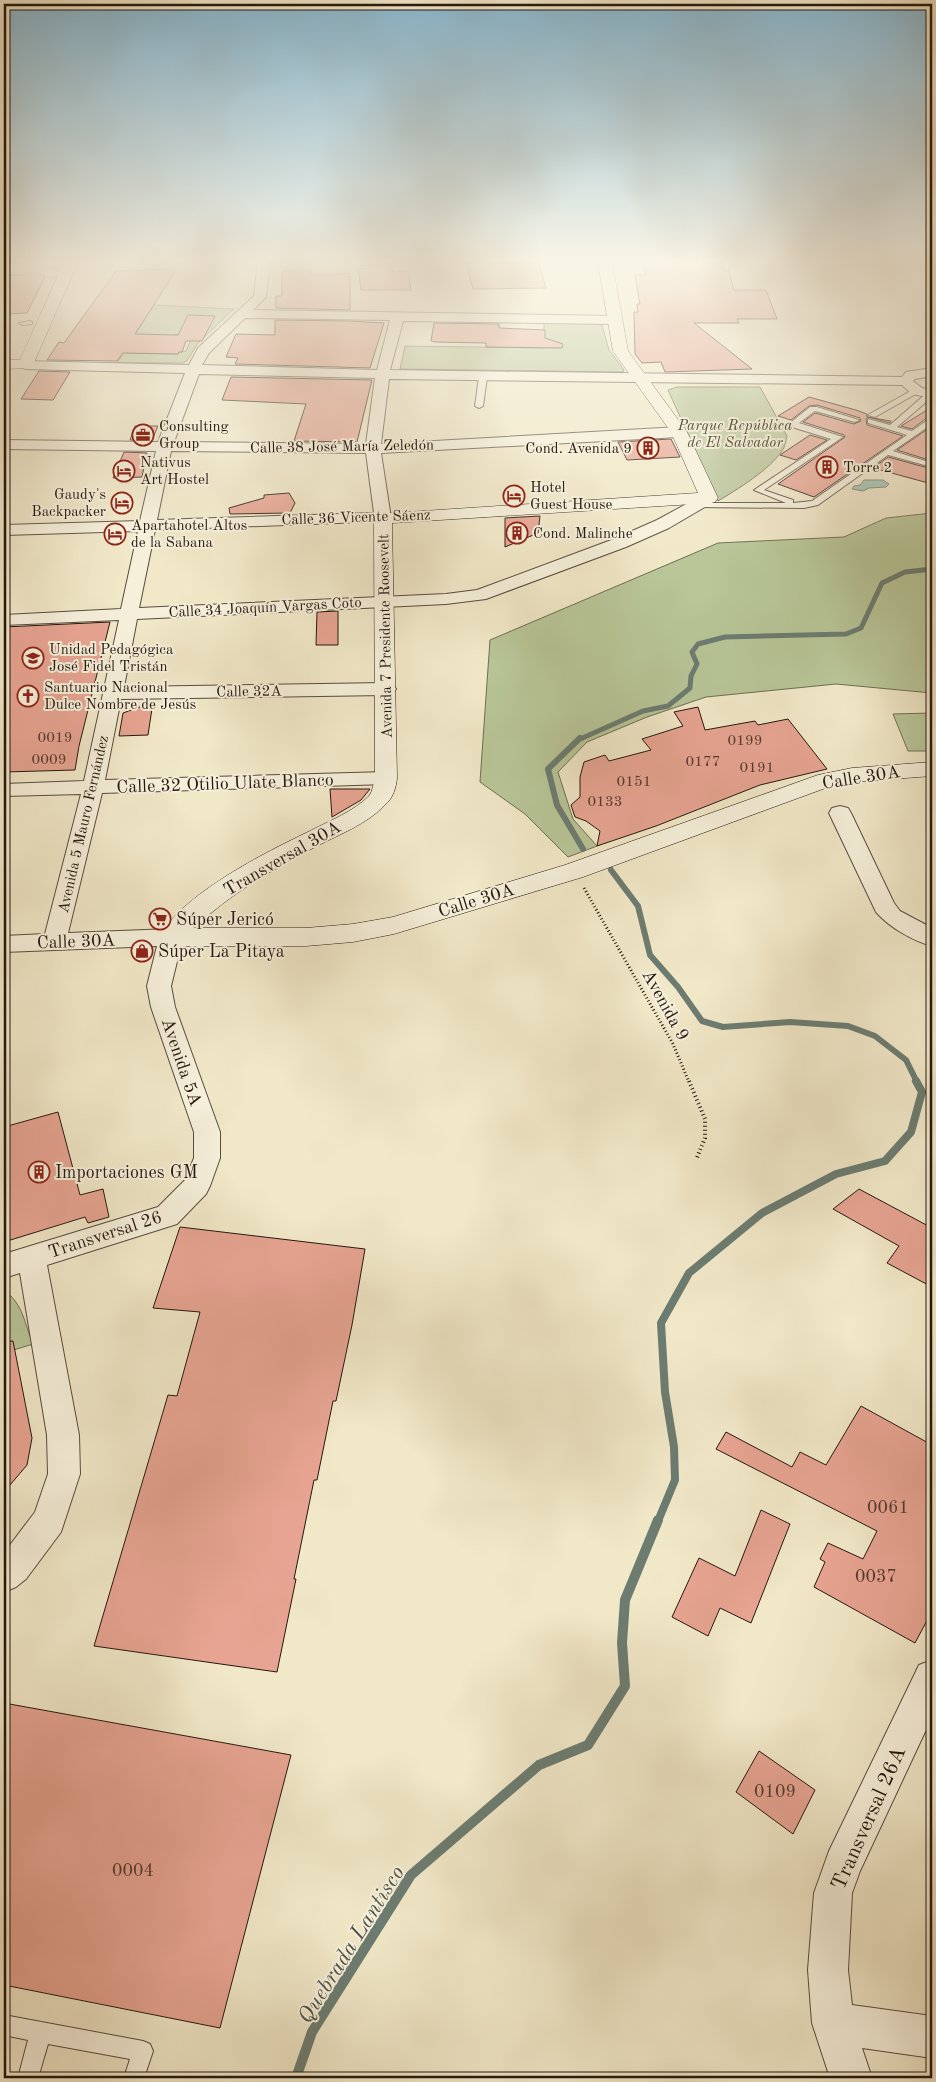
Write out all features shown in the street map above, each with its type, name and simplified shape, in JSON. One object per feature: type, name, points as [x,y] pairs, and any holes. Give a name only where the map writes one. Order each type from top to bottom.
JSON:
[{"type":"street","points":[[25,365],[28,359]]},
{"type":"street","name":"Avenida 5 Mauro Fernández","points":[[54,943],[93,788],[164,447],[199,359]]},
{"type":"street","name":"Avenida 7 Presidente Roosevelt","points":[[386,359],[382,376],[373,449],[383,518],[386,778]]},
{"type":"street","points":[[627,359],[679,432],[702,502]]},
{"type":"street","points":[[7,364],[382,376],[643,380],[921,390]]},
{"type":"street","points":[[921,390],[911,375],[932,372]]},
{"type":"street","name":"Calle 38 José María Zeledón","points":[[4,444],[373,449],[679,432]]},
{"type":"street","points":[[642,501],[652,504],[664,513],[664,524]]},
{"type":"street","name":"Calle 36 Vicente Sáenz","points":[[4,530],[383,518],[642,501],[702,502]]},
{"type":"street","name":"Calle 34 Joaquín Vargas Coto","points":[[4,620],[446,599],[480,595],[620,543],[664,524],[702,502]]},
{"type":"street","name":"Calle 32A","points":[[113,693],[386,689]]},
{"type":"street","name":"Calle 30A","points":[[4,944],[171,937],[306,937],[353,933],[394,925],[574,871],[826,780],[852,775],[932,769]]},
{"type":"street","name":"Calle 32 Otilio Ulate Blanco","points":[[4,790],[386,778]]},
{"type":"street","name":"Transversal 30A","points":[[171,937],[186,920],[226,888],[373,804],[383,795],[386,778]]},
{"type":"street","points":[[840,813],[884,906],[892,916],[932,938]]},
{"type":"street","name":"Avenida 5A","points":[[171,937],[159,986],[163,1007],[207,1132],[207,1158],[196,1186]]},
{"type":"street","name":"Transversal 26","points":[[18,1262],[167,1216],[196,1186]]},
{"type":"street","points":[[4,1575],[14,1567],[49,1522],[64,1474],[63,1435],[18,1262]]},
{"type":"street","name":"Transversal 26A","points":[[851,2078],[834,2023],[828,1970],[833,1893],[843,1865],[932,1678]]},
{"type":"street","points":[[834,2023],[932,2037]]},
{"type":"lane","points":[[479,406],[482,378]]},
{"type":"lane","points":[[913,434],[891,428],[871,418],[921,390]]},
{"type":"lane","points":[[891,428],[921,390]]},
{"type":"lane","points":[[797,505],[758,490],[837,437],[798,426],[794,423],[813,409],[854,420]]},
{"type":"lane","points":[[702,502],[797,505],[815,503],[932,422]]},
{"type":"lane","points":[[887,452],[932,465]]},
{"type":"lane","points":[[4,2025],[143,2051],[134,2078]]},
{"type":"lane","points":[[28,2078],[41,2032]]},
{"type":"path","name":"Avenida 9","points":[[574,871],[674,1044],[705,1119],[705,1138],[696,1160]]},
{"type":"green space","points":[[119,359],[188,359],[183,363],[117,363]]},
{"type":"green space","points":[[402,359],[616,359],[624,370],[623,372],[400,369]]},
{"type":"green space","name":"Parque República de El Salvador","points":[[677,387],[760,387],[787,436],[783,449],[761,472],[718,501],[668,390]]},
{"type":"green space","points":[[932,513],[932,693],[836,684],[706,697],[647,717],[587,742],[558,772],[573,819],[597,846],[568,857],[525,814],[480,782],[490,640],[718,543],[844,537],[886,518]]},
{"type":"green space","points":[[932,713],[932,751],[908,751],[893,714]]},
{"type":"green space","points":[[4,1290],[20,1308],[33,1344],[4,1353]]},
{"type":"shaded area","points":[[864,480],[883,480],[889,484],[886,487],[869,488],[863,491],[852,489],[854,486],[860,485]]},
{"type":"building","points":[[48,359],[118,359],[117,361]]},
{"type":"building","points":[[237,359],[373,359],[370,368],[235,364]]},
{"type":"building","points":[[639,359],[740,359],[752,369],[665,372],[661,362],[642,363]]},
{"type":"building","points":[[39,371],[70,372],[53,400],[21,399]]},
{"type":"building","points":[[231,377],[372,380],[357,442],[294,441],[306,404],[222,400]]},
{"type":"building","points":[[809,397],[867,414],[867,425],[903,436],[814,497],[778,484],[845,437],[844,435],[803,422],[815,413],[854,424],[861,421],[860,418],[817,405],[809,406],[791,420],[778,416]]},
{"type":"building","points":[[932,407],[932,417],[928,417],[912,429],[901,426]]},
{"type":"building","points":[[870,417],[891,421],[890,423]]},
{"type":"building","name":"Consulting Group","points":[[135,426],[158,426],[152,440],[130,440]]},
{"type":"building","points":[[932,426],[932,461],[897,450]]},
{"type":"building","points":[[810,435],[827,440],[796,460],[780,455]]},
{"type":"building","name":"Cond. Avenida 9","points":[[671,439],[680,457],[627,460],[618,442]]},
{"type":"building","points":[[124,452],[147,453],[142,477],[113,478]]},
{"type":"building","points":[[888,457],[932,469],[932,484],[873,468]]},
{"type":"building","points":[[289,493],[295,503],[290,513],[230,514],[229,508],[264,498],[264,495]]},
{"type":"building","name":"Cond. Malinche","points":[[540,516],[538,533],[505,547],[505,518]]},
{"type":"building","points":[[338,611],[338,645],[316,645],[317,612]]},
{"type":"building","points":[[110,622],[79,746],[75,770],[4,772],[4,627]]},
{"type":"building","points":[[153,702],[148,735],[119,736],[123,713]]},
{"type":"building","points":[[698,707],[705,730],[755,721],[758,725],[788,719],[827,769],[760,785],[656,826],[597,846],[600,831],[586,821],[575,817],[571,805],[580,797],[580,777],[584,762],[605,755],[609,761],[651,750],[642,739],[683,726],[674,712]]},
{"type":"building","points":[[330,789],[370,789],[361,800],[332,817]]},
{"type":"building","name":"Importaciones GM","points":[[58,1112],[80,1195],[103,1189],[109,1217],[88,1223],[85,1217],[4,1242],[4,1127]]},
{"type":"building","points":[[859,1189],[932,1228],[932,1287],[887,1263],[899,1246],[833,1209]]},
{"type":"building","points":[[180,1227],[365,1249],[336,1401],[333,1401],[317,1480],[314,1480],[277,1672],[94,1646],[168,1395],[177,1396],[200,1312],[153,1308]]},
{"type":"building","points":[[13,1341],[32,1438],[27,1465],[4,1492],[4,1342]]},
{"type":"building","points":[[861,1406],[932,1445],[932,1611],[915,1643],[814,1587],[825,1562],[820,1559],[828,1543],[863,1559],[877,1531],[716,1449],[726,1432],[792,1467],[800,1452],[826,1465]]},
{"type":"building","points":[[761,1510],[790,1524],[751,1623],[720,1608],[708,1636],[672,1617],[699,1558],[735,1576]]},
{"type":"building","points":[[4,1703],[291,1755],[220,2028],[4,1985]]},
{"type":"building","points":[[759,1751],[815,1790],[793,1834],[736,1792]]},
{"type":"waterway","name":"Quebrada Lantisco","points":[[578,740],[643,711],[668,706],[690,688],[691,676],[697,664],[692,652],[698,644],[725,637],[846,634],[861,628],[882,583],[905,572],[932,569]]},
{"type":"waterway","name":"Quebrada Lantisco","points":[[580,738],[548,769],[557,805],[583,849]]},
{"type":"waterway","name":"Quebrada Lantisco","points":[[611,870],[638,906],[650,955],[678,987],[702,1021],[723,1027],[790,1022],[848,1026],[875,1036],[906,1060],[917,1082]]},
{"type":"waterway","name":"Quebrada Lantisco","points":[[658,1521],[675,1480],[674,1447],[665,1392],[661,1323],[689,1273],[762,1213],[836,1174],[885,1161],[911,1132],[922,1092],[916,1081]]},
{"type":"waterway","name":"Quebrada Lantisco","points":[[296,2078],[312,2032],[411,1875],[539,1765],[588,1745],[625,1686],[622,1643],[625,1600],[658,1520]]},
{"type":"place","name":"Consulting Group","points":[[143,435]]},
{"type":"place","name":"Cond. Avenida 9","points":[[648,448]]},
{"type":"place","name":"Torre 2","points":[[827,467]]},
{"type":"place","name":"Nativus Art Hostel","points":[[124,471]]},
{"type":"place","name":"Hotel Guest House","points":[[514,496]]},
{"type":"place","name":"Gaudy's Backpacker","points":[[122,503]]},
{"type":"place","name":"Cond. Malinche","points":[[517,533]]},
{"type":"place","name":"Apartahotel Altos de la Sabana","points":[[115,534]]},
{"type":"place","name":"Unidad Pedagógica José Fidel Tristán","points":[[33,658]]},
{"type":"place","name":"Santuario Nacional Dulce Nombre de Jesús","points":[[28,696]]},
{"type":"place","name":"Súper Jericó","points":[[160,919]]},
{"type":"place","name":"Súper La Pitaya","points":[[142,951]]},
{"type":"place","name":"Importaciones GM","points":[[39,1172]]}]
